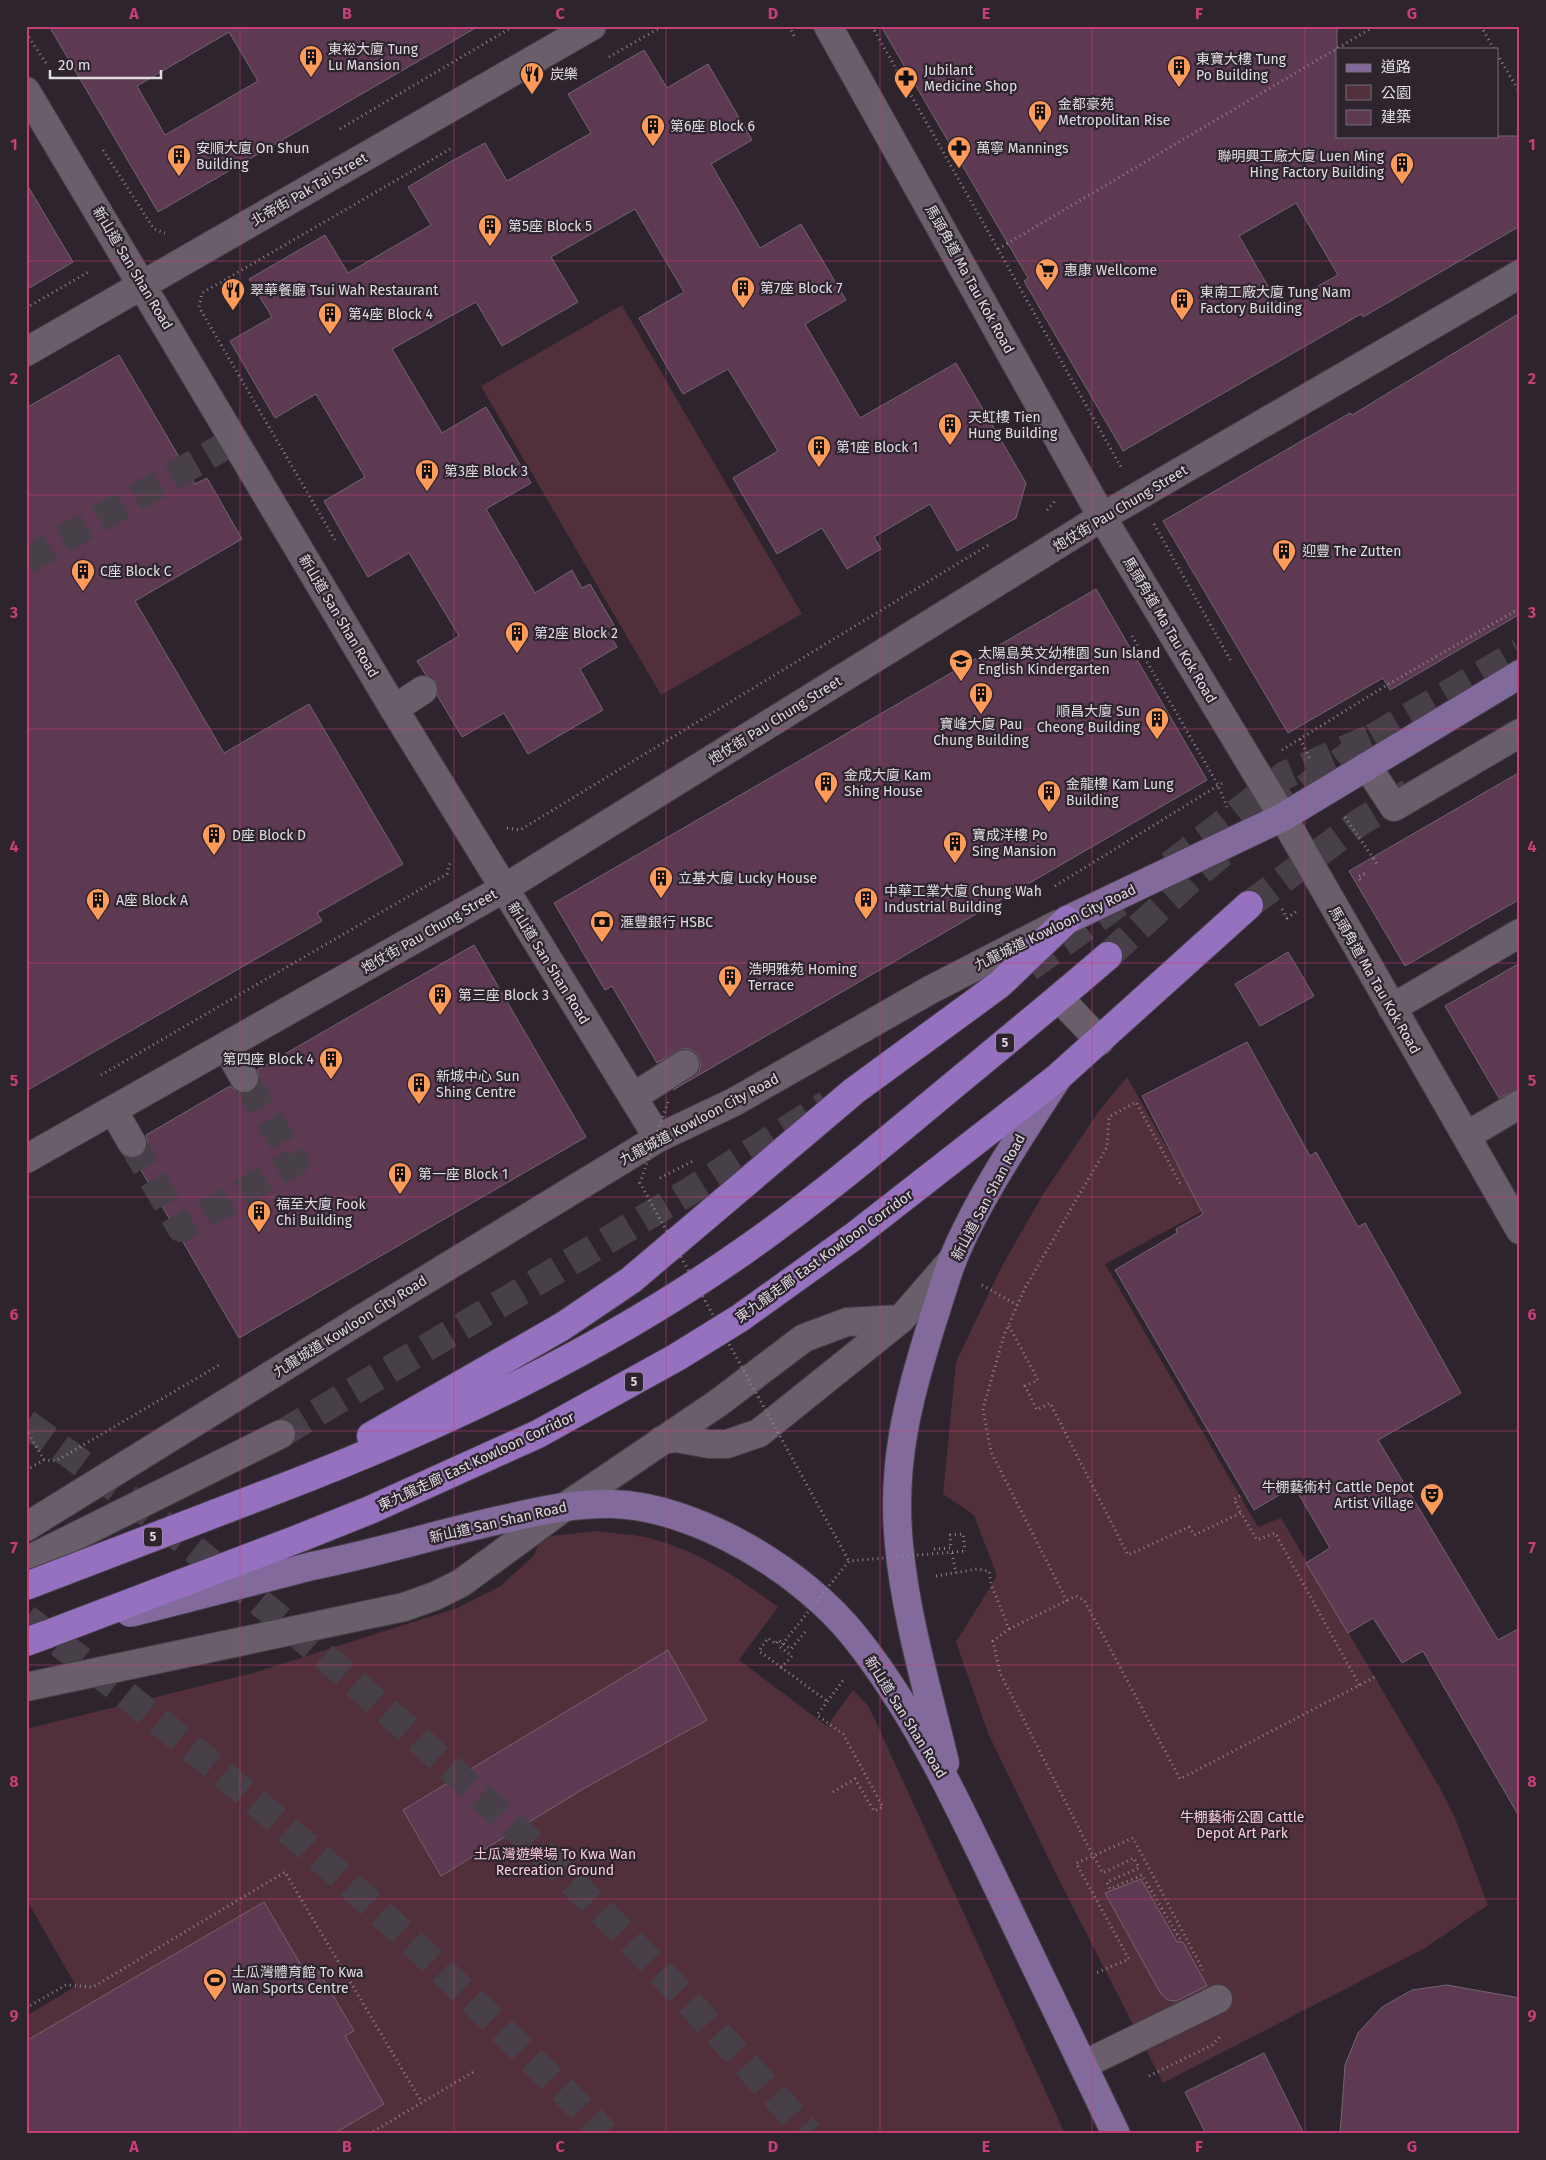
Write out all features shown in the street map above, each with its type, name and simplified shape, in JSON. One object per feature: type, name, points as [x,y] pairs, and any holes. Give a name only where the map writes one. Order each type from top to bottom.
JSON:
[{"type":"highway","name":"東九龍走廊 East Kowloon Corridor","points":[[37,1638],[370,1510],[538,1434],[685,1352],[798,1278],[938,1173],[1100,1041],[1250,905]]},
{"type":"highway","points":[[279,1489],[563,1326],[631,1280],[854,1091],[1000,984],[1067,920]]},
{"type":"highway","name":"5","points":[[26,1586],[279,1489],[395,1442],[517,1385],[620,1330],[747,1249],[844,1176],[1108,956]]},
{"type":"main road","name":"九龍城道 Kowloon City Road","points":[[1067,920],[1283,817],[1520,674]]},
{"type":"main road","name":"新山道 San Shan Road","points":[[953,1793],[908,1610],[899,1546],[897,1498],[900,1443],[910,1393],[953,1259],[1010,1152],[1058,1077]]},
{"type":"main road","name":"新山道 San Shan Road","points":[[37,1638],[468,1527],[566,1506],[613,1504],[660,1510],[696,1522],[742,1545],[787,1574],[823,1602],[854,1635],[885,1678],[953,1793],[1116,2134]]},
{"type":"street","name":"北帝街 Pak Tai Street","points":[[26,352],[592,26]]},
{"type":"street","name":"馬頭角道 Ma Tau Kok Road","points":[[828,26],[1102,516],[1283,817],[1520,1230]]},
{"type":"street","name":"新山道 San Shan Road","points":[[26,91],[144,285],[394,709],[503,889],[658,1138]]},
{"type":"street","name":"炮仗街 Pau Chung Street","points":[[26,1159],[503,889],[1102,516],[1520,274]]},
{"type":"street","points":[[394,709],[423,690]]},
{"type":"street","points":[[1367,766],[1394,807],[1520,733]]},
{"type":"street","name":"九龍城道 Kowloon City Road","points":[[28,1521],[658,1138],[734,1102],[930,990],[1067,920]]},
{"type":"street","points":[[1392,1008],[1520,933]]},
{"type":"street","points":[[1059,998],[1100,1041]]},
{"type":"street","points":[[226,1046],[244,1078]]},
{"type":"street","points":[[633,1097],[685,1064]]},
{"type":"street","points":[[1466,1136],[1520,1104]]},
{"type":"street","points":[[113,1110],[132,1143]]},
{"type":"street","points":[[662,1440],[676,1438],[721,1444],[734,1443],[759,1433],[901,1319],[953,1259]]},
{"type":"street","points":[[26,1687],[404,1607],[461,1583],[566,1506],[718,1402],[804,1338],[847,1322],[901,1319]]},
{"type":"street","points":[[26,1561],[281,1434]]},
{"type":"street","points":[[1083,2065],[1218,1999]]},
{"type":"path","points":[[336,132],[514,26]]},
{"type":"path","points":[[603,61],[663,26]]},
{"type":"path","points":[[872,26],[1234,666]]},
{"type":"path","points":[[1338,48],[1375,26]]},
{"type":"path","points":[[1481,26],[1493,48]]},
{"type":"path","points":[[998,249],[1336,49]]},
{"type":"path","points":[[1498,56],[1520,92]]},
{"type":"path","points":[[199,307],[202,293],[458,145]]},
{"type":"path","points":[[154,229],[166,233]]},
{"type":"path","points":[[26,308],[90,271]]},
{"type":"path","points":[[1041,513],[1049,508],[1054,501]]},
{"type":"path","points":[[504,827],[520,830],[998,539]]},
{"type":"path","points":[[1276,742],[1281,750],[1382,688],[1520,608]]},
{"type":"path","points":[[95,1079],[447,874]]},
{"type":"path","points":[[668,1102],[640,1183],[641,1186],[849,1561]]},
{"type":"path","points":[[1067,1601],[991,1452],[983,1409],[1008,1326],[1025,1288],[1107,1147],[1109,1117],[1136,1102],[1182,1187]]},
{"type":"path","points":[[659,1179],[702,1156]]},
{"type":"path","points":[[641,1186],[650,1183]]},
{"type":"path","points":[[982,1285],[1017,1305]]},
{"type":"path","points":[[1008,1326],[1038,1380],[1025,1386],[1037,1410],[1050,1403],[1128,1556],[1189,1526],[1194,1535],[1241,1513]]},
{"type":"path","points":[[26,1429],[44,1460],[26,1470]]},
{"type":"path","points":[[1240,1496],[1234,1499],[1257,1540],[1275,1533],[1360,1686]]},
{"type":"path","points":[[781,1668],[792,1656],[780,1647],[849,1561],[965,1551],[963,1534],[950,1535],[951,1548],[932,1549]]},
{"type":"path","points":[[952,1553],[956,1573]]},
{"type":"path","points":[[936,1576],[978,1569],[989,1571],[991,1584],[1009,1629]]},
{"type":"path","points":[[1180,1939],[1142,1875],[1110,1889],[1107,1882],[1139,1868],[1134,1858],[1103,1873],[1092,1856],[1000,1673],[993,1641],[1009,1629],[1076,1596],[1084,1600],[1180,1779],[1375,1678]]},
{"type":"path","points":[[806,1630],[791,1649],[778,1640],[776,1644],[768,1638],[759,1651],[827,1701]]},
{"type":"path","points":[[833,1792],[855,1779],[874,1811],[883,1806],[844,1734],[817,1715],[848,1674]]},
{"type":"path","points":[[1096,1973],[1129,1960],[1076,1863],[1133,1838],[1218,1999],[1225,2024],[1220,2040],[1149,2076]]},
{"type":"path","points":[[26,2008],[66,1986],[93,1986],[286,1872],[421,2102]]},
{"type":"path","points":[[369,2134],[475,2071]]},
{"type":"green space","points":[[622,305],[802,614],[661,695],[481,386]]},
{"type":"green space","name":"牛棚藝術公園 Cattle Depot Art Park","points":[[1127,1077],[1203,1211],[1105,1264],[1258,1527],[1281,1518],[1440,1788],[1455,1818],[1488,1905],[1425,1948],[1163,2083],[1057,1876],[988,1733],[956,1642],[997,1576],[974,1515],[943,1494],[956,1362],[1002,1266],[1045,1191],[1099,1111]]},
{"type":"green space","name":"土瓜灣遊樂場 To Kwa Wan Recreation Ground","points":[[595,1531],[645,1537],[682,1549],[715,1565],[778,1607],[739,1660],[827,1726],[853,1690],[869,1707],[1065,2134],[26,2134],[26,2016],[76,1986],[26,1899],[26,1729],[253,1673],[457,1608],[501,1586],[534,1555],[540,1541],[551,1536]]},
{"type":"building","points":[[49,26],[479,26],[158,212]],"holes":[[[229,32],[258,81],[165,135],[137,86]]]},
{"type":"building","points":[[881,26],[1337,26],[1336,138],[1498,138],[1498,136],[1520,136],[1520,226],[1363,317],[1361,314],[1123,451],[1024,281],[1028,278]],"holes":[[[1296,203],[1338,275],[1280,307],[1239,236]]]},
{"type":"building","points":[[644,50],[667,88],[708,64],[752,140],[711,164],[760,248],[801,224],[846,300],[805,324],[860,418],[956,363],[1026,483],[1016,518],[957,551],[930,504],[874,537],[881,549],[847,569],[822,528],[777,554],[733,478],[778,451],[728,369],[683,394],[639,318],[684,292],[635,209],[551,257],[578,302],[502,346],[476,302],[392,349],[442,433],[486,407],[531,483],[486,509],[535,593],[572,570],[582,588],[590,584],[614,625],[607,630],[617,647],[580,669],[603,710],[528,754],[504,713],[462,737],[437,695],[436,682],[426,675],[417,661],[459,636],[409,553],[368,577],[324,501],[365,477],[316,394],[275,418],[230,341],[272,317],[249,279],[325,235],[348,273],[431,225],[408,187],[450,162],[485,143],[507,181],[591,133],[568,94]]},
{"type":"building","points":[[26,183],[73,262],[26,290]]},
{"type":"building","points":[[1520,313],[1520,614],[1390,690],[1383,678],[1288,733],[1163,521],[1350,413],[1352,415]]},
{"type":"building","points":[[119,355],[195,484],[207,478],[242,539],[135,601],[224,753],[309,704],[403,864],[317,913],[322,921],[26,1091],[26,408]]},
{"type":"building","points":[[1096,589],[1207,780],[673,1090],[699,1072],[701,1064],[698,1056],[693,1050],[684,1048],[657,1063],[612,986],[605,990],[554,903]]},
{"type":"building","points":[[1520,772],[1520,899],[1405,966],[1349,871]]},
{"type":"building","name":"新城中心 Sun Shing Centre","points":[[474,945],[586,1137],[239,1338],[134,1158],[140,1156],[146,1150],[148,1143],[146,1135],[230,1086],[243,1094],[252,1091],[258,1086],[260,1079],[257,1070]]},
{"type":"building","points":[[1288,952],[1314,996],[1260,1026],[1235,984]]},
{"type":"building","points":[[1520,963],[1520,1088],[1499,1098],[1445,1006]]},
{"type":"building","points":[[1247,1042],[1310,1156],[1316,1152],[1358,1227],[1365,1223],[1461,1393],[1378,1440],[1498,1640],[1520,1628],[1520,1818],[1423,1651],[1402,1663],[1373,1618],[1348,1633],[1306,1563],[1330,1548],[1294,1486],[1254,1510],[1115,1270],[1177,1233],[1176,1229],[1203,1214],[1142,1096]]},
{"type":"building","points":[[668,1650],[707,1720],[583,1789],[441,1876],[403,1810]]},
{"type":"building","points":[[1141,1879],[1177,1942],[1183,1942],[1207,1986],[1176,2001],[1168,2000],[1161,1994],[1105,1893]]},
{"type":"building","name":"土瓜灣體育館 To Kwa Wan Sports Centre","points":[[264,1902],[305,1972],[315,1965],[354,2031],[345,2036],[384,2104],[333,2134],[26,2134],[26,2041]]},
{"type":"building","points":[[1447,1985],[1520,1998],[1520,2134],[1340,2134],[1345,2065],[1358,2033],[1382,2007],[1412,1990]]},
{"type":"building","points":[[1264,2053],[1304,2134],[1206,2134],[1185,2092]]},
{"type":"tunnel","points":[[26,561],[235,440]]},
{"type":"tunnel","points":[[1272,813],[1372,738],[1520,652]]},
{"type":"tunnel","points":[[1170,865],[1285,775],[1372,738]]},
{"type":"tunnel","points":[[1249,905],[1360,822],[1412,791]]},
{"type":"tunnel","points":[[1108,956],[1191,879],[1229,848]]},
{"type":"tunnel","points":[[1029,968],[1119,903]]},
{"type":"tunnel","points":[[132,1143],[181,1228],[295,1162],[244,1078]]},
{"type":"tunnel","points":[[281,1434],[690,1191],[827,1104]]},
{"type":"tunnel","points":[[26,1423],[140,1507],[250,1594],[411,1732],[540,1850],[596,1906],[689,2002],[809,2134]]},
{"type":"tunnel","points":[[26,1618],[151,1715],[331,1868],[447,1976],[605,2134]]},
{"type":"place","name":"東裕大廈 Tung Lu Mansion","points":[[311,78]]},
{"type":"place","name":"東寶大樓 Tung Po Building","points":[[1179,88]]},
{"type":"place","name":"炭樂","points":[[532,95]]},
{"type":"place","name":"Jubilant Medicine Shop","points":[[906,99]]},
{"type":"place","name":"金都豪苑 Metropolitan Rise","points":[[1040,133]]},
{"type":"place","name":"第6座 Block 6","points":[[653,147]]},
{"type":"place","name":"萬寧 Mannings","points":[[959,169]]},
{"type":"place","name":"安順大廈 On Shun Building","points":[[179,177]]},
{"type":"place","name":"聯明興工廠大廈 Luen Ming Hing Factory Building","points":[[1402,185]]},
{"type":"place","name":"第5座 Block 5","points":[[490,247]]},
{"type":"place","name":"惠康 Wellcome","points":[[1047,291]]},
{"type":"place","name":"第7座 Block 7","points":[[743,309]]},
{"type":"place","name":"翠華餐廳 Tsui Wah Restaurant","points":[[233,311]]},
{"type":"place","name":"東南工廠大廈 Tung Nam Factory Building","points":[[1182,321]]},
{"type":"place","name":"第4座 Block 4","points":[[330,335]]},
{"type":"place","name":"天虹樓 Tien Hung Building","points":[[950,446]]},
{"type":"place","name":"第1座 Block 1","points":[[819,468]]},
{"type":"place","name":"第3座 Block 3","points":[[427,492]]},
{"type":"place","name":"迎豐 The Zutten","points":[[1284,572]]},
{"type":"place","name":"C座 Block C","points":[[83,592]]},
{"type":"place","name":"第2座 Block 2","points":[[517,654]]},
{"type":"place","name":"太陽島英文幼稚園 Sun Island English Kindergarten","points":[[961,682]]},
{"type":"place","name":"寶峰大廈 Pau Chung Building","points":[[981,715]]},
{"type":"place","name":"順昌大廈 Sun Cheong Building","points":[[1157,740]]},
{"type":"place","name":"金成大廈 Kam Shing House","points":[[826,804]]},
{"type":"place","name":"金龍樓 Kam Lung Building","points":[[1049,813]]},
{"type":"place","name":"D座 Block D","points":[[214,856]]},
{"type":"place","name":"寶成洋樓 Po Sing Mansion","points":[[955,864]]},
{"type":"place","name":"立基大廈 Lucky House","points":[[661,899]]},
{"type":"place","name":"中華工業大廈 Chung Wah Industrial Building","points":[[866,920]]},
{"type":"place","name":"A座 Block A","points":[[98,921]]},
{"type":"place","name":"滙豐銀行 HSBC","points":[[602,943]]},
{"type":"place","name":"浩明雅苑 Homing Terrace","points":[[730,998]]},
{"type":"place","name":"第三座 Block 3","points":[[440,1016]]},
{"type":"place","name":"第四座 Block 4","points":[[331,1080]]},
{"type":"place","name":"新城中心 Sun Shing Centre","points":[[419,1105]]},
{"type":"place","name":"第一座 Block 1","points":[[400,1195]]},
{"type":"place","name":"福至大廈 Fook Chi Building","points":[[259,1233]]},
{"type":"place","name":"牛棚藝術村 Cattle Depot Artist Village","points":[[1432,1516]]},
{"type":"place","name":"土瓜灣體育館 To Kwa Wan Sports Centre","points":[[215,2001]]}]
